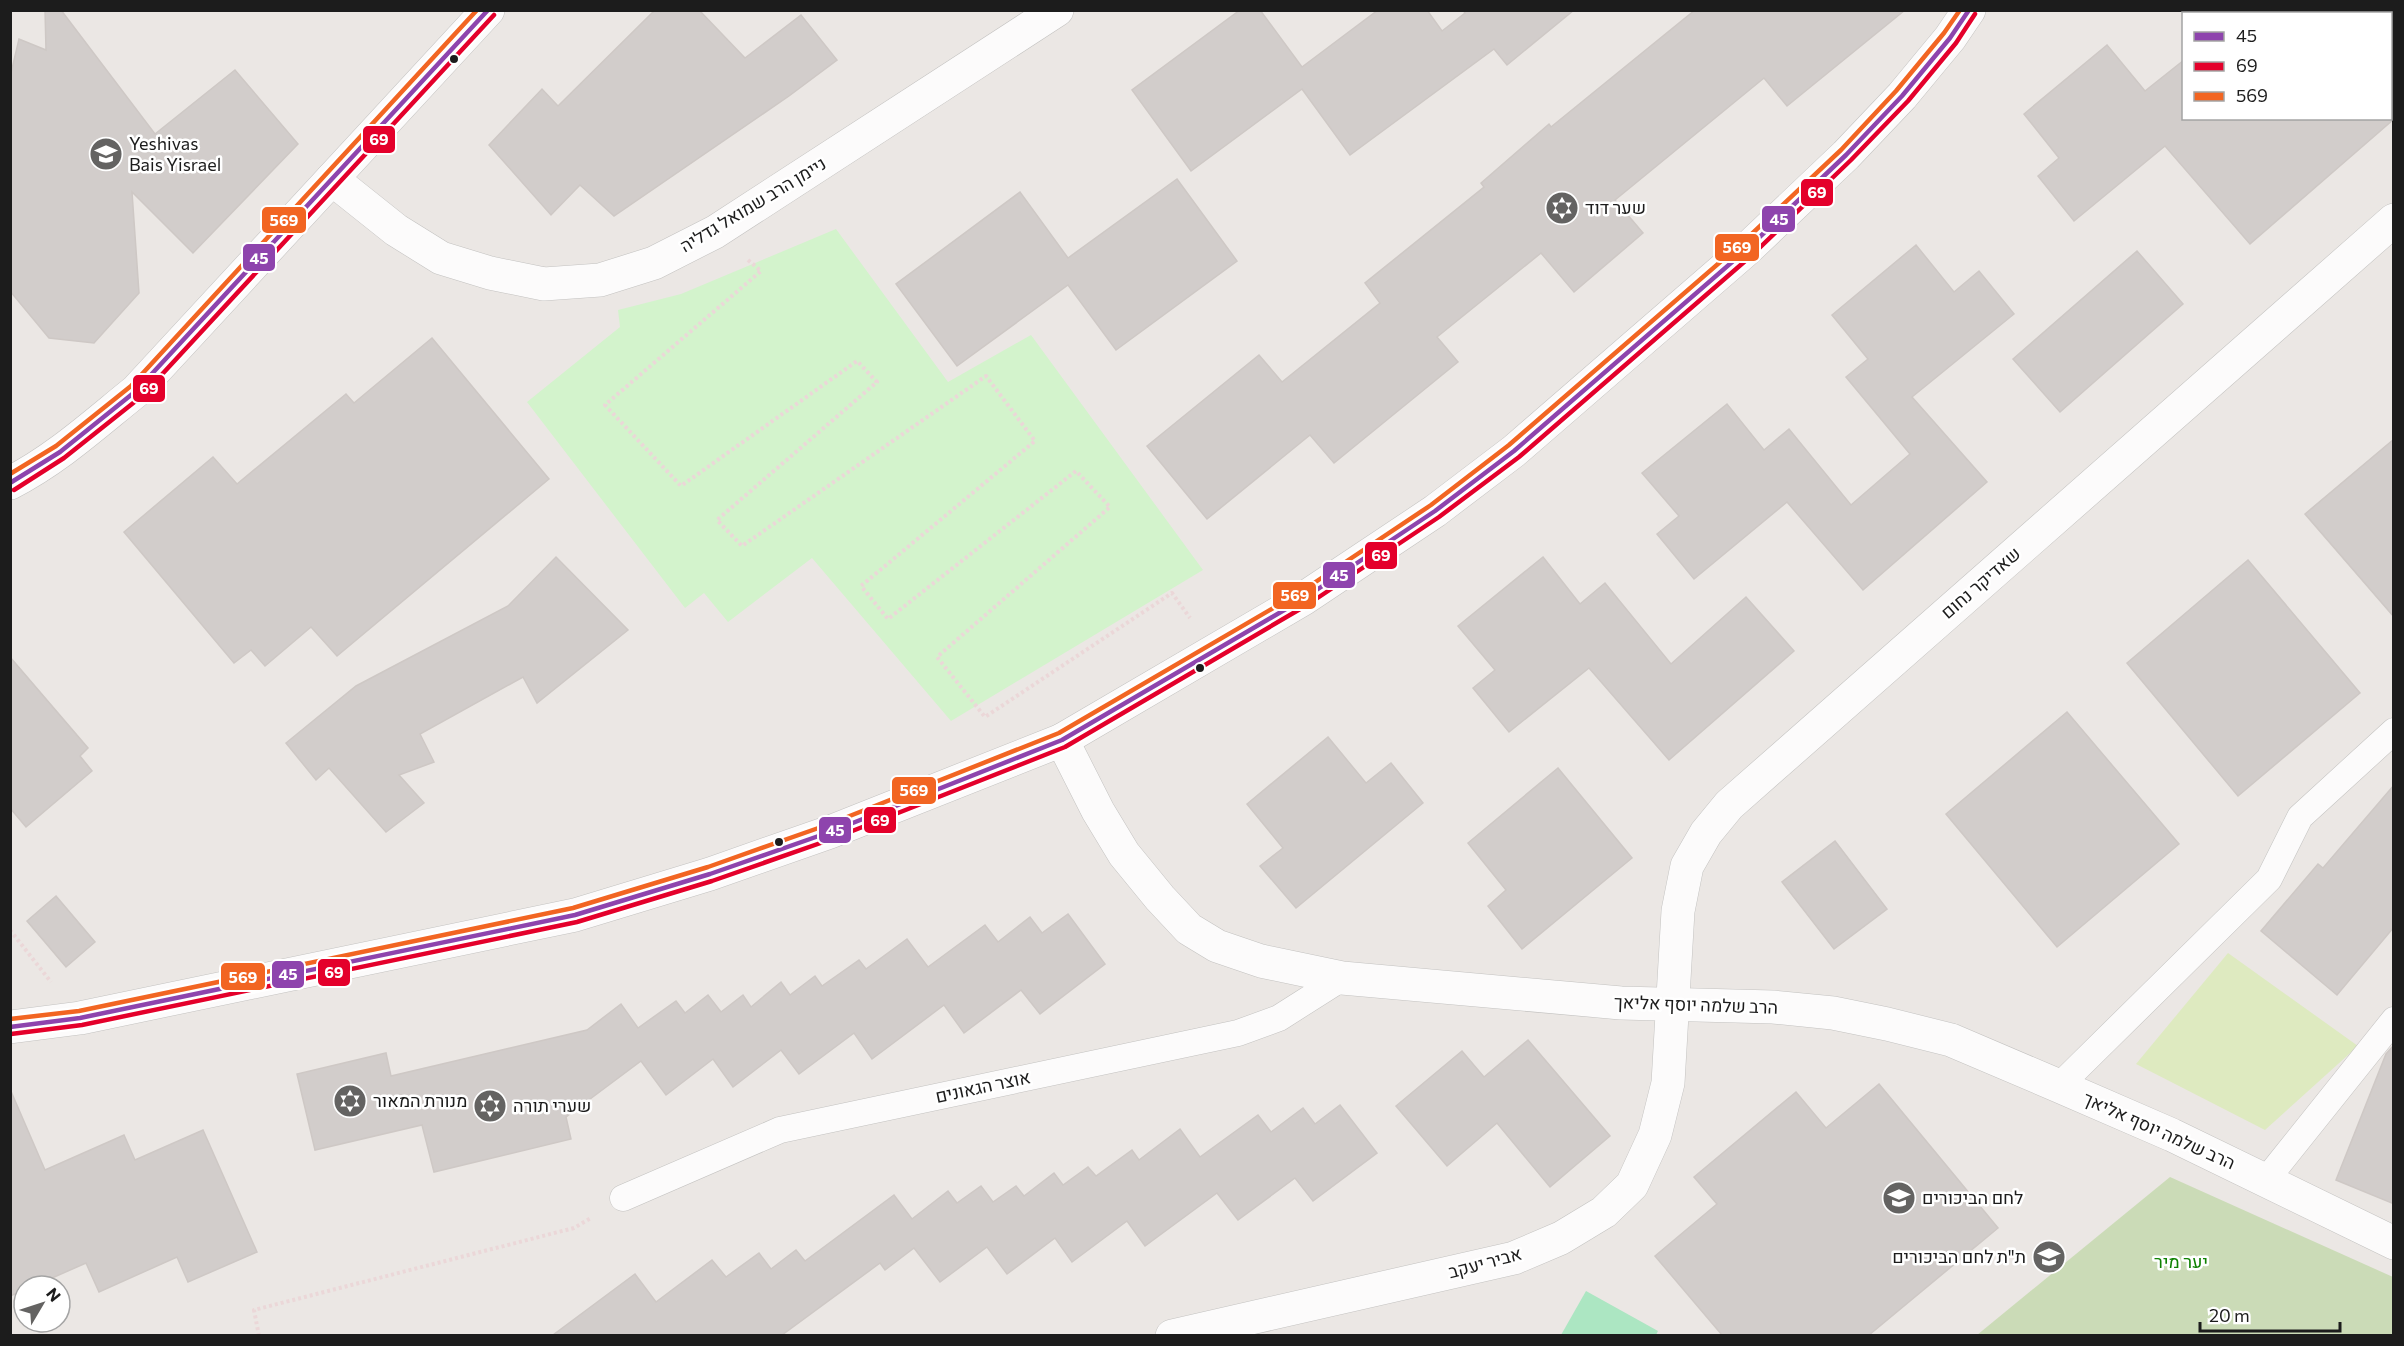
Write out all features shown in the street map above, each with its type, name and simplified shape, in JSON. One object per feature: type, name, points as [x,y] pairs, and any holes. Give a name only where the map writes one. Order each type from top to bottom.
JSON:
[{"type":"street","points":[[10,483],[30,473],[136,391],[488,10]]},
{"type":"street","name":"ניימן הרב שמואל גדליה","points":[[332,178],[396,230],[441,258],[490,273],[544,284],[600,280],[654,263],[715,232],[1057,10]]},
{"type":"street","points":[[10,1027],[80,1018],[575,915],[710,874],[830,832],[1062,740],[1303,599],[1435,511],[1514,451],[1622,360],[1746,250],[1846,155],[1902,96],[1950,38],[1969,10]]},
{"type":"street","name":"שאדיקר נחום","points":[[1674,1004],[1678,911],[1687,866],[1706,834],[1729,806],[2394,220]]},
{"type":"street","name":"הרב שלמה יוסף אליאך","points":[[1062,740],[1098,811],[1124,854],[1189,929],[1217,946],[1261,961],[1342,978],[1621,1003],[1773,1006],[1833,1013],[1951,1040],[2172,1135],[2394,1243]]},
{"type":"street","name":"אביר יעקב","points":[[1172,1335],[1514,1258],[1561,1238],[1604,1212],[1632,1185],[1655,1135],[1668,1083],[1674,1004]]},
{"type":"lane","points":[[2059,1086],[2269,879],[2300,817],[2394,731]]},
{"type":"lane","name":"אוצר הגאונים","points":[[623,1198],[780,1130],[1238,1033],[1279,1018],[1342,978]]},
{"type":"lane","points":[[2266,1180],[2394,1020]]},
{"type":"path","points":[[715,232],[761,271],[606,405],[681,486],[857,361],[877,382],[717,520],[742,546],[986,376],[1035,441],[861,586],[888,619],[1077,471],[1110,507],[937,657],[985,717],[1172,593],[1215,652]]},
{"type":"path","points":[[10,930],[80,1018]]},
{"type":"path","points":[[259,1335],[254,1310],[574,1228],[623,1198]]},
{"type":"green space","points":[[836,229],[948,382],[1031,335],[1203,570],[951,721],[812,558],[728,622],[704,593],[685,608],[527,402],[620,327],[618,310],[681,294]]},
{"type":"green space","points":[[2228,953],[2358,1046],[2265,1130],[2136,1064]]},
{"type":"green space","name":"יער מיר","points":[[2170,1177],[2393,1277],[2393,1335],[1977,1335]]},
{"type":"green space","points":[[1586,1291],[1658,1331],[1656,1335],[1561,1335]]},
{"type":"building","points":[[45,10],[61,10],[155,134],[235,70],[298,144],[193,253],[132,192],[139,293],[94,343],[49,338],[10,291],[10,77],[19,39],[46,50]]},
{"type":"building","points":[[655,10],[699,10],[745,58],[801,15],[837,60],[789,96],[614,216],[580,185],[551,215],[489,145],[542,89],[558,106]]},
{"type":"building","points":[[1240,10],[1260,10],[1302,67],[1378,10],[1427,10],[1442,31],[1465,13],[1463,10],[1574,10],[1507,65],[1494,49],[1350,155],[1302,89],[1191,171],[1132,90]]},
{"type":"building","points":[[1695,10],[1905,10],[1787,106],[1764,78],[1615,200],[1643,233],[1574,292],[1541,253],[1437,337],[1458,362],[1334,463],[1310,435],[1207,519],[1147,446],[1259,355],[1282,382],[1380,303],[1365,283],[1484,187],[1481,183],[1549,124],[1551,127]]},
{"type":"building","points":[[2107,45],[2145,91],[2182,62],[2182,120],[2394,119],[2250,244],[2165,146],[2074,221],[2038,176],[2059,158],[2024,114]]},
{"type":"building","points":[[1177,179],[1237,261],[1116,350],[1068,285],[957,366],[896,284],[1020,192],[1068,258]]},
{"type":"building","points":[[1916,245],[1954,292],[1979,271],[2014,314],[1912,397],[1987,482],[1863,590],[1787,502],[1694,579],[1657,534],[1679,516],[1642,473],[1727,404],[1764,450],[1789,429],[1851,505],[1910,454],[1846,377],[1868,359],[1832,315]]},
{"type":"building","points":[[2137,251],[2183,304],[2060,412],[2013,359]]},
{"type":"building","points":[[432,338],[549,479],[337,656],[311,627],[265,666],[251,650],[234,663],[124,532],[213,457],[237,484],[346,394],[354,403]]},
{"type":"building","points":[[2394,439],[2394,617],[2305,514]]},
{"type":"building","points":[[556,557],[628,630],[537,703],[523,677],[420,734],[434,762],[399,775],[424,803],[386,832],[329,768],[316,780],[286,743],[356,686],[508,606]]},
{"type":"building","points":[[1543,557],[1580,604],[1605,583],[1671,664],[1746,597],[1794,651],[1669,760],[1589,668],[1509,732],[1473,688],[1495,670],[1458,626]]},
{"type":"building","points":[[2248,560],[2360,693],[2238,796],[2127,663]]},
{"type":"building","points":[[10,657],[88,748],[80,756],[92,771],[26,827],[10,808]]},
{"type":"building","points":[[2067,712],[2179,844],[2057,947],[1946,814]]},
{"type":"building","points":[[1328,737],[1366,783],[1391,763],[1423,803],[1296,908],[1260,866],[1283,848],[1247,804]]},
{"type":"building","points":[[1558,768],[1632,858],[1522,949],[1488,906],[1506,890],[1468,843]]},
{"type":"building","points":[[2394,785],[2394,927],[2337,995],[2261,931],[2318,864],[2323,868]]},
{"type":"building","points":[[1835,841],[1887,909],[1834,949],[1782,882]]},
{"type":"building","points":[[56,896],[95,942],[66,967],[27,921]]},
{"type":"building","points":[[1068,914],[1105,964],[1040,1014],[1021,990],[964,1033],[944,1005],[872,1059],[854,1033],[799,1074],[781,1050],[733,1087],[713,1059],[666,1095],[641,1061],[566,1117],[571,1139],[434,1172],[422,1125],[315,1150],[297,1074],[386,1053],[391,1076],[587,1030],[621,1004],[638,1028],[676,1001],[685,1013],[708,995],[721,1012],[743,995],[751,1007],[781,982],[790,995],[815,976],[822,986],[859,960],[866,969],[907,939],[928,967],[985,925],[998,942],[1030,917],[1042,933]]},
{"type":"building","points":[[1528,1040],[1610,1136],[1550,1187],[1497,1123],[1447,1166],[1396,1106],[1462,1051],[1484,1077]]},
{"type":"building","points":[[2394,1045],[2394,1204],[2336,1180],[2386,1054]]},
{"type":"building","points":[[1879,1084],[1998,1228],[1869,1335],[1722,1335],[1655,1256],[1717,1204],[1694,1177],[1796,1092],[1826,1128]]},
{"type":"building","points":[[10,1089],[45,1170],[124,1135],[135,1160],[203,1130],[257,1252],[188,1282],[177,1257],[99,1292],[86,1263],[61,1274],[12,1274],[12,1295],[10,1296]]},
{"type":"building","points":[[1340,1105],[1377,1153],[1313,1201],[1295,1178],[1238,1220],[1217,1193],[1145,1246],[1127,1221],[1072,1262],[1055,1238],[1007,1274],[987,1247],[940,1282],[914,1248],[885,1270],[880,1263],[782,1335],[553,1335],[635,1274],[656,1302],[712,1260],[726,1277],[759,1253],[771,1269],[796,1250],[805,1261],[894,1195],[912,1219],[948,1191],[957,1203],[981,1186],[993,1202],[1016,1186],[1024,1196],[1054,1173],[1063,1185],[1088,1167],[1096,1176],[1132,1150],[1139,1160],[1180,1129],[1200,1157],[1258,1115],[1271,1132],[1303,1108],[1315,1124]]},
{"type":"transit line","name":"569","points":[[10,474],[56,446],[131,386],[477,10]]},
{"type":"transit line","name":"45","points":[[10,483],[60,452],[136,391],[488,10]]},
{"type":"transit line","name":"569","points":[[10,1019],[79,1011],[573,908],[708,867],[827,825],[1059,733],[1299,593],[1431,505],[1509,445],[1741,244],[1841,150],[1896,91],[1960,10]]},
{"type":"transit line","name":"45","points":[[10,1027],[80,1018],[575,915],[710,874],[830,832],[1062,740],[1303,599],[1435,511],[1514,451],[1746,250],[1846,155],[1902,96],[1950,38],[1969,10]]},
{"type":"transit line","name":"69","points":[[11,1034],[82,1025],[577,922],[712,881],[832,839],[1065,747],[1307,605],[1439,517],[1519,457],[1751,256],[1851,160],[1908,101],[1956,43],[1975,14]]},
{"type":"transit line","name":"69","points":[[14,490],[64,458],[142,396],[494,15]]},
{"type":"place","name":"Yeshivas Bais Yisrael","points":[[106,154]]},
{"type":"place","name":"שער דוד","points":[[1562,208]]},
{"type":"place","name":"מנורת המאור","points":[[350,1101]]},
{"type":"place","name":"שערי תורה","points":[[490,1106]]},
{"type":"place","name":"לחם הביכורים","points":[[1899,1198]]},
{"type":"place","name":"ת\"ת לחם הביכורים","points":[[2049,1257]]}]
